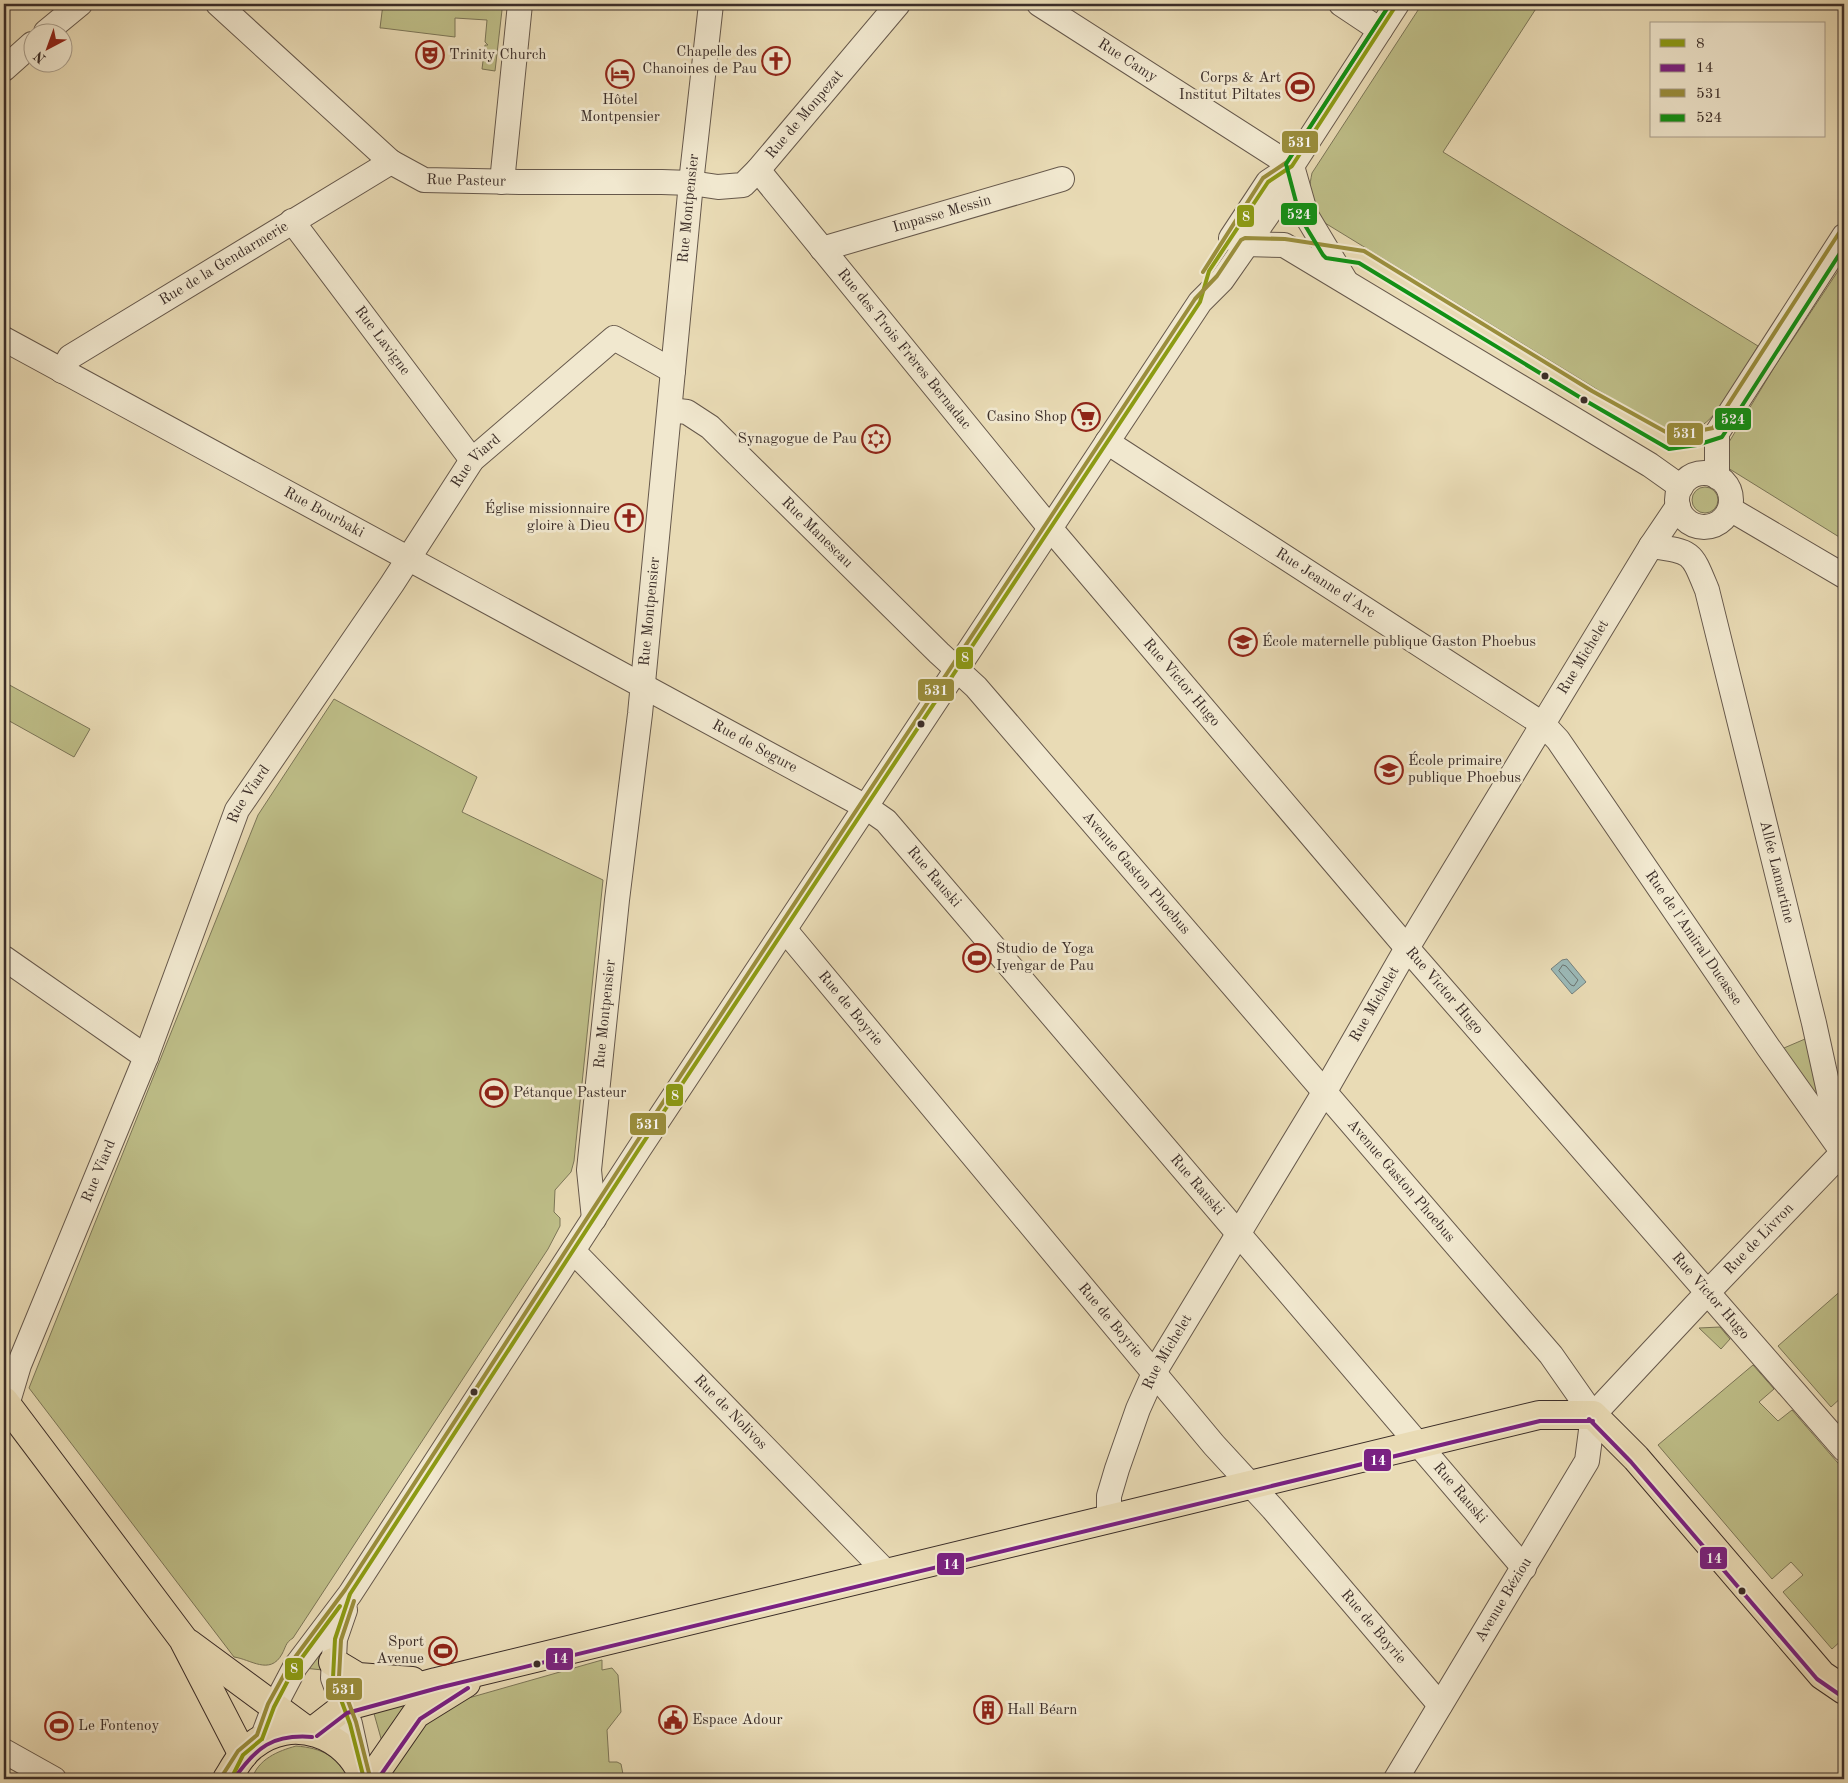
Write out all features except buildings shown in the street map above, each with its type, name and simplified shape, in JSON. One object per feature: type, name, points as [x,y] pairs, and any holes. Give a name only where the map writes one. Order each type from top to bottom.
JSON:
[{"type":"main road","points":[[5,1407],[183,1639],[239,1764],[283,1731],[310,1730],[344,1707]]},
{"type":"main road","points":[[274,1707],[344,1707],[436,1682],[1539,1415],[1594,1415]]},
{"type":"main road","name":"Avenue Gaston Phoebus","points":[[1594,1415],[1636,1458],[1822,1675],[1844,1690]]},
{"type":"main road","points":[[183,1639],[274,1707],[310,1730],[332,1738],[347,1750],[365,1775],[416,1714],[486,1670]]},
{"type":"main road","points":[[333,1662],[358,1677],[436,1682]]},
{"type":"street","points":[[58,22],[80,4]]},
{"type":"street","name":"Rue Pasteur","points":[[218,4],[391,162],[424,180],[691,182]]},
{"type":"street","points":[[502,182],[520,4]]},
{"type":"street","name":"Rue Montpensier","points":[[594,1219],[588,1170],[642,687],[691,182],[711,4]]},
{"type":"street","name":"Rue de Monpezat","points":[[691,182],[718,187],[742,184],[758,170],[898,4]]},
{"type":"street","name":"Rue Camy","points":[[1039,4],[1292,166]]},
{"type":"street","points":[[1341,4],[1380,30]]},
{"type":"street","points":[[239,1764],[274,1707],[294,1667],[350,1594],[594,1219],[1200,302],[1209,271],[1239,240],[1268,182],[1292,166],[1397,4]]},
{"type":"street","points":[[4,69],[22,53]]},
{"type":"street","name":"Rue de la Gendarmerie","points":[[62,371],[70,358],[391,162]]},
{"type":"street","points":[[1292,166],[1306,216],[1346,281]]},
{"type":"street","name":"Rue des Trois Frères Bernadac","points":[[758,170],[1050,528]]},
{"type":"street","name":"Impasse Messin","points":[[822,248],[1062,178]]},
{"type":"street","name":"Rue Lavigne","points":[[292,221],[472,460]]},
{"type":"street","points":[[1717,477],[1717,433],[1844,236]]},
{"type":"street","points":[[1239,240],[1284,245],[1650,465],[1679,497],[1688,522],[1705,527],[1714,526],[1721,522],[1730,508],[1729,490],[1717,477],[1700,474],[1691,476],[1679,497]]},
{"type":"street","name":"Rue Viard","points":[[5,1407],[19,1365],[146,1057],[237,810],[408,560],[472,460],[614,338],[673,371]]},
{"type":"street","name":"Rue Bourbaki","points":[[4,339],[642,687]]},
{"type":"street","name":"Rue Manescau","points":[[670,410],[688,412],[710,427],[957,669]]},
{"type":"street","name":"Rue Jeanne d'Arc","points":[[1107,442],[1544,725]]},
{"type":"street","name":"Rue Michelet","points":[[1109,1519],[1109,1496],[1117,1469],[1138,1409],[1155,1371],[1325,1091],[1407,948],[1544,725],[1679,497]]},
{"type":"street","points":[[1730,508],[1844,576]]},
{"type":"street","name":"Allée Lamartine","points":[[1707,590],[1707,556],[1714,526]]},
{"type":"street","name":"Rue Victor Hugo","points":[[1050,528],[1407,948],[1844,1448]]},
{"type":"street","name":"Allée Lamartine","points":[[1651,546],[1685,551],[1695,560],[1707,590],[1814,1023],[1844,1153]]},
{"type":"street","name":"Avenue Gaston Phoebus","points":[[957,669],[976,687],[1325,1091],[1550,1355],[1594,1415]]},
{"type":"street","name":"Rue de Segure","points":[[642,687],[866,807]]},
{"type":"street","name":"Rue de l'Amiral Ducasse","points":[[1544,725],[1558,740],[1844,1153]]},
{"type":"street","name":"Rue Rauski","points":[[866,807],[886,821],[1524,1568]]},
{"type":"street","name":"Rue de Boyrie","points":[[785,930],[1214,1444],[1440,1704]]},
{"type":"street","points":[[4,958],[146,1057]]},
{"type":"street","name":"Rue de Livron","points":[[1594,1415],[1708,1292],[1844,1153]]},
{"type":"street","name":"Rue de Nolivos","points":[[574,1252],[887,1573]]},
{"type":"street","name":"Avenue Béziou","points":[[1396,1779],[1587,1461],[1594,1415]]},
{"type":"street","points":[[350,1594],[335,1639],[333,1678],[350,1724],[365,1775]]},
{"type":"street","points":[[4,1751],[54,1779]]},
{"type":"green space","points":[[383,4],[496,4],[502,10],[495,71],[482,69],[485,45],[488,45],[485,42],[487,20],[455,18],[455,37],[380,28]]},
{"type":"green space","points":[[1422,4],[1539,4],[1443,152],[1758,346],[1723,403],[1707,422],[1695,429],[1686,431],[1665,431],[1325,223],[1316,210],[1310,194],[1312,173]]},
{"type":"green space","points":[[1844,262],[1844,540],[1728,468],[1726,447],[1775,366]]},
{"type":"green space","points":[[1705,487],[1714,491],[1718,500],[1714,509],[1705,513],[1696,509],[1692,500],[1696,491]]},
{"type":"green space","points":[[4,682],[90,729],[74,757],[4,718]]},
{"type":"green space","points":[[334,699],[477,777],[462,812],[603,880],[574,1161],[571,1172],[555,1190],[554,1212],[560,1218],[560,1226],[548,1249],[293,1638],[287,1643],[277,1661],[272,1664],[260,1665],[234,1657],[29,1388],[258,815]]},
{"type":"green space","points":[[1812,1036],[1828,1104],[1816,1108],[1777,1051]]},
{"type":"green space","points":[[1844,1288],[1844,1395],[1831,1407],[1778,1346]]},
{"type":"green space","points":[[1720,1327],[1730,1339],[1721,1349],[1699,1328]]},
{"type":"green space","points":[[1753,1365],[1774,1389],[1759,1402],[1778,1421],[1792,1410],[1844,1470],[1844,1638],[1832,1649],[1783,1592],[1803,1575],[1791,1562],[1772,1579],[1658,1445]]},
{"type":"green space","points":[[325,1637],[323,1670],[303,1668]]},
{"type":"green space","points":[[602,1660],[602,1670],[612,1668],[618,1675],[621,1712],[607,1730],[609,1762],[621,1764],[624,1779],[388,1779],[417,1733],[451,1703]]},
{"type":"green space","points":[[413,1696],[382,1742],[373,1710]]},
{"type":"green space","points":[[296,1746],[314,1749],[328,1755],[339,1764],[349,1779],[252,1779],[264,1761],[282,1750]]},
{"type":"water","points":[[1567,959],[1586,982],[1572,994],[1551,969],[1562,960]]},
{"type":"transit line","name":"531","points":[[1203,272],[1263,178],[1287,162],[1390,4]]},
{"type":"transit line","name":"524","points":[[1390,4],[1286,164],[1300,217],[1323,255],[1326,258],[1359,263],[1586,401],[1669,449],[1697,445],[1722,437],[1844,247]]},
{"type":"transit line","name":"8","points":[[364,1779],[350,1724],[333,1678],[335,1639],[350,1594],[639,1149],[1200,302],[1209,271],[1268,182],[1292,166],[1397,4]]},
{"type":"transit line","name":"531","points":[[222,1776],[238,1751],[257,1735],[268,1704],[290,1664],[345,1590],[634,1146],[1195,299],[1217,276],[1241,240],[1245,238],[1285,239],[1364,251],[1592,391],[1673,436],[1713,428],[1839,233]]},
{"type":"transit line","name":"14","points":[[1589,1419],[1631,1462],[1817,1679],[1840,1695]]},
{"type":"transit line","name":"14","points":[[317,1736],[347,1713],[438,1688],[1540,1421],[1593,1421]]},
{"type":"transit line","name":"531","points":[[354,1601],[341,1640],[339,1677],[356,1722],[370,1777]]},
{"type":"transit line","name":"8","points":[[262,1739],[274,1707],[295,1667],[340,1606]]},
{"type":"transit line","name":"14","points":[[378,1779],[420,1719],[468,1688]]},
{"type":"transit line","name":"14","points":[[234,1779],[250,1759],[267,1745],[286,1738],[312,1737]]},
{"type":"transit line","name":"8","points":[[231,1779],[243,1755],[262,1739]]},
{"type":"place","name":"Trinity Church","points":[[430,55]]},
{"type":"place","name":"Chapelle des Chanoines de Pau","points":[[776,61]]},
{"type":"place","name":"Hôtel Montpensier","points":[[620,74]]},
{"type":"place","name":"Corps & Art Institut Piltates","points":[[1300,87]]},
{"type":"place","name":"Casino Shop","points":[[1086,417]]},
{"type":"place","name":"Synagogue de Pau","points":[[876,439]]},
{"type":"place","name":"Église missionnaire gloire à Dieu","points":[[629,518]]},
{"type":"place","name":"École maternelle publique Gaston Phoebus","points":[[1243,642]]},
{"type":"place","name":"École primaire publique Phoebus","points":[[1389,770]]},
{"type":"place","name":"Studio de Yoga Iyengar de Pau","points":[[977,958]]},
{"type":"place","name":"Pétanque Pasteur","points":[[494,1093]]},
{"type":"place","name":"Sport Avenue","points":[[443,1651]]},
{"type":"place","name":"Hall Béarn","points":[[988,1710]]},
{"type":"place","name":"Espace Adour","points":[[673,1720]]},
{"type":"place","name":"Le Fontenoy","points":[[59,1726]]}]
